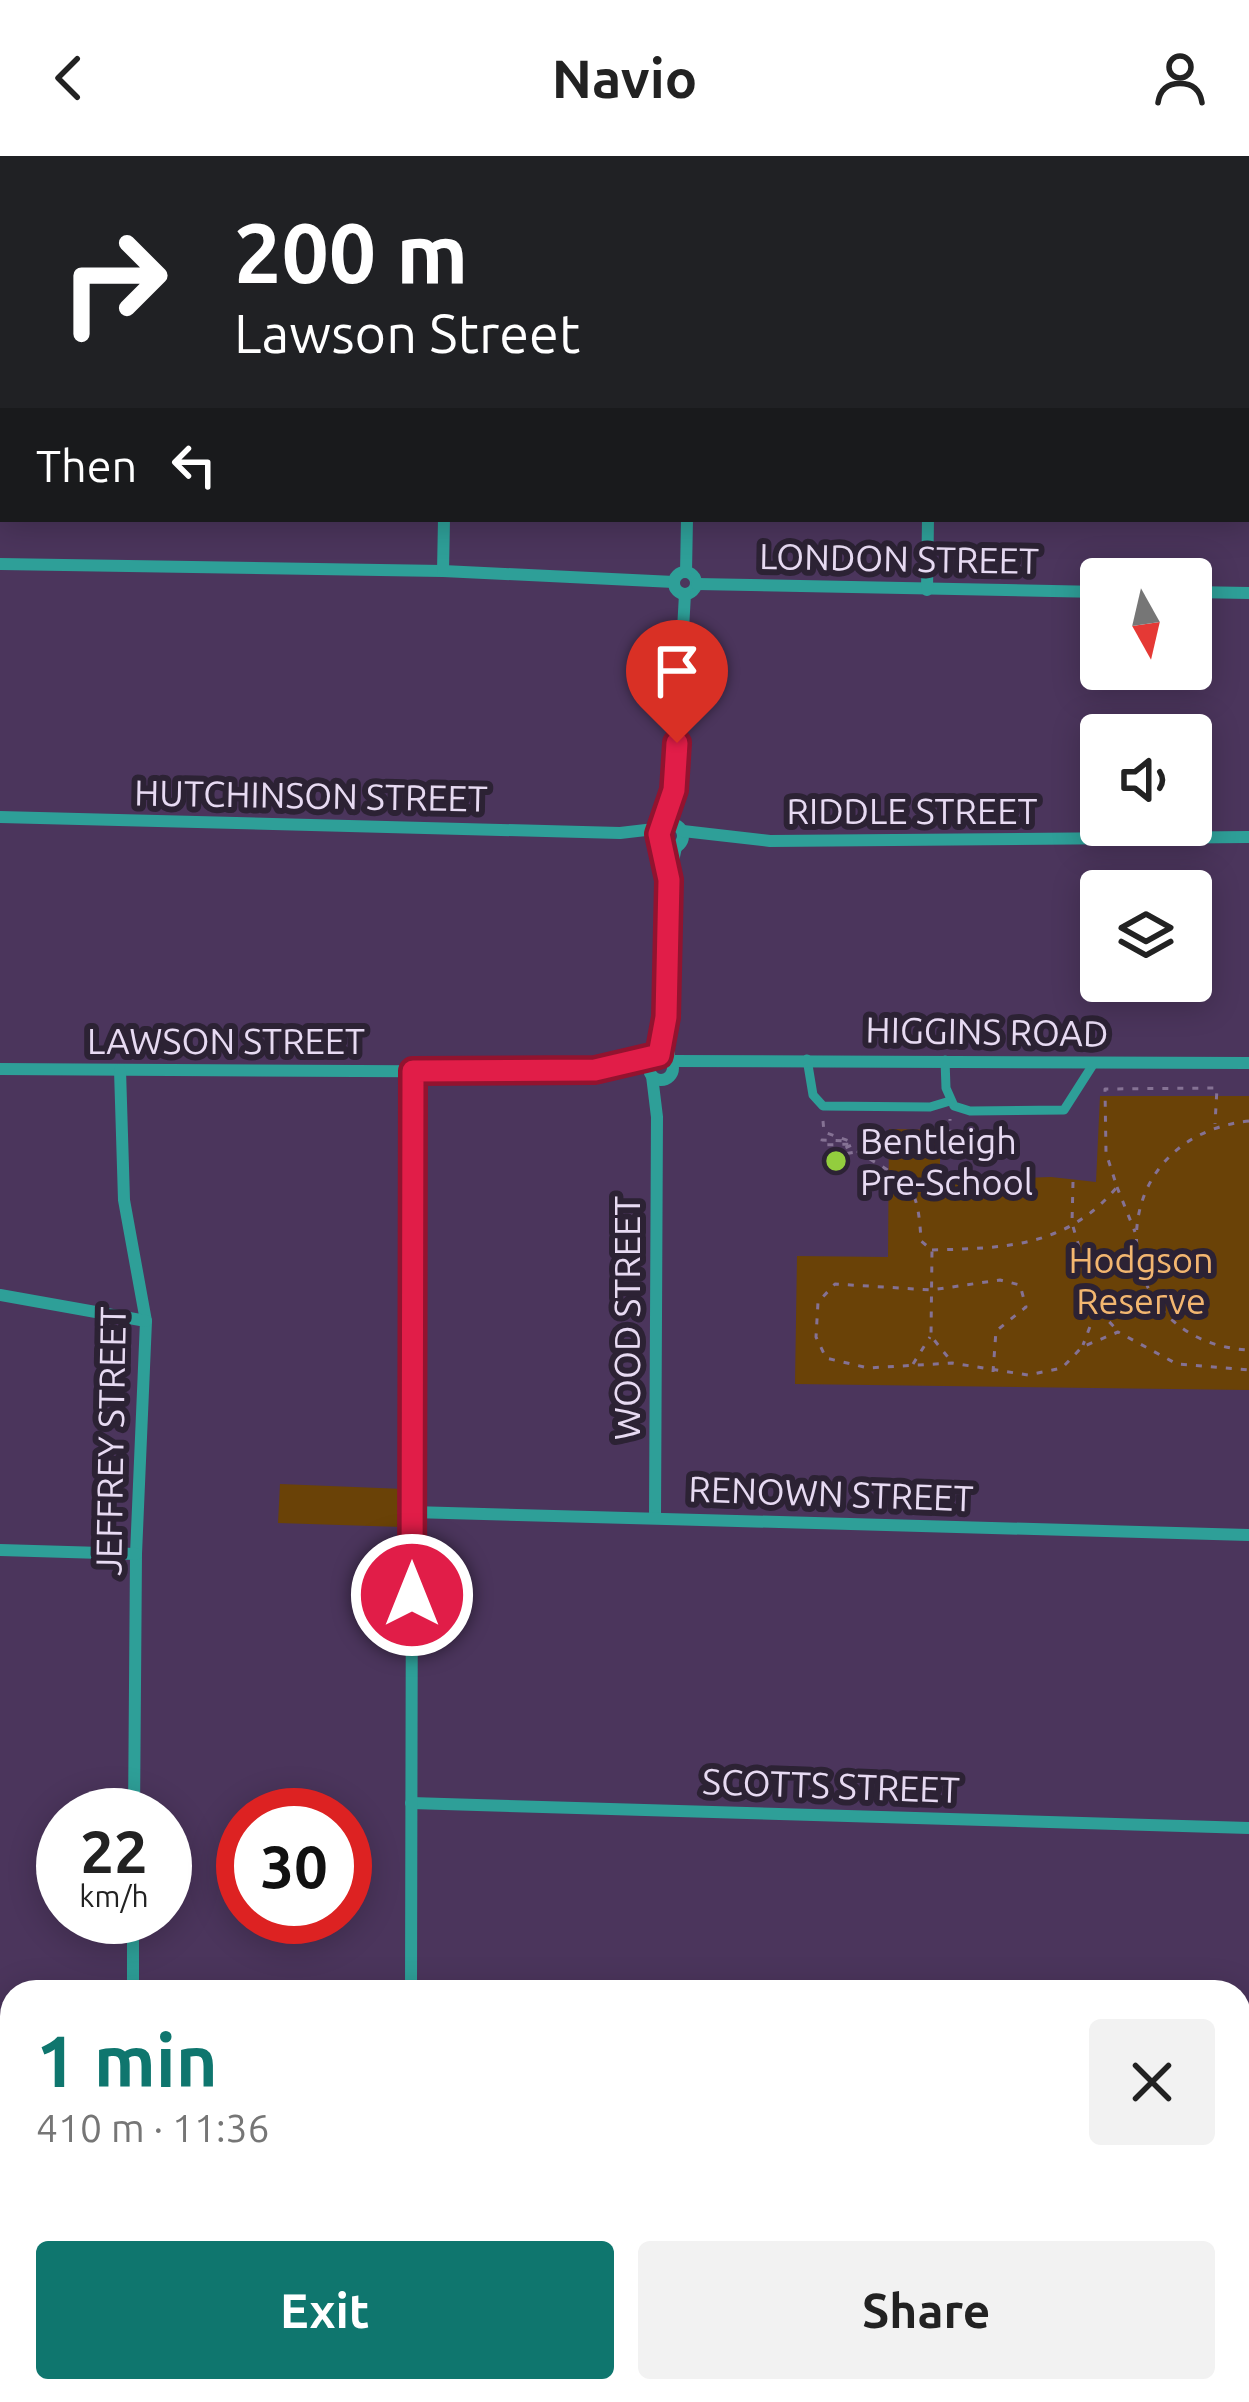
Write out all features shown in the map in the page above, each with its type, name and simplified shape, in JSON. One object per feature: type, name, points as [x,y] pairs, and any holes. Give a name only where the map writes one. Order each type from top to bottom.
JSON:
[{"type":"street","points":[[443,571],[444,522]]},
{"type":"street","points":[[687,522],[686,572],[691,589]]},
{"type":"street","points":[[927,590],[928,522]]},
{"type":"street","points":[[0,564],[443,571],[674,582],[691,589]]},
{"type":"street","points":[[674,582],[686,572]]},
{"type":"street","name":"LONDON STREET","points":[[691,589],[1080,592]]},
{"type":"street","name":"WOOD STREET","points":[[655,1519],[657,1117],[666,1017],[674,790],[691,589]]},
{"type":"street","points":[[1212,592],[1249,593]]},
{"type":"street","name":"HUTCHINSON STREET","points":[[0,817],[672,835]]},
{"type":"street","name":"RIDDLE STREET","points":[[672,835],[1249,837]]},
{"type":"street","name":"HIGGINS ROAD","points":[[661,1067],[807,1059],[1249,1063]]},
{"type":"street","name":"LAWSON STREET","points":[[0,1069],[661,1067]]},
{"type":"street","name":"JEFFREY STREET","points":[[120,1070],[124,1200],[146,1321],[136,1554],[134,1788]]},
{"type":"street","points":[[411,1980],[413,1071]]},
{"type":"street","points":[[0,1295],[146,1321]]},
{"type":"street","name":"RENOWN STREET","points":[[412,1512],[1249,1535]]},
{"type":"street","points":[[0,1550],[136,1554]]},
{"type":"street","name":"SCOTTS STREET","points":[[411,1803],[1249,1828]]},
{"type":"street","points":[[133,1944],[133,1980]]},
{"type":"lane","points":[[807,1059],[813,1095],[821,1106],[930,1107],[950,1101],[970,1111],[1056,1112],[1070,1105],[1094,1063]]},
{"type":"lane","points":[[945,1060],[950,1101]]},
{"type":"path","points":[[1215,1124],[1216,1088],[1106,1089],[1106,1153],[1136,1234],[1141,1270],[1166,1313],[1209,1343],[1249,1350]]},
{"type":"path","points":[[1136,1234],[1142,1198],[1163,1160],[1188,1136],[1215,1124],[1249,1120]]},
{"type":"path","points":[[824,1132],[849,1141],[822,1140],[822,1145],[854,1144],[831,1151],[832,1156],[950,1136]]},
{"type":"path","points":[[857,1151],[911,1187],[919,1199],[921,1241],[932,1250],[998,1249],[1046,1238],[1092,1216],[1117,1187]]},
{"type":"path","points":[[1073,1182],[1072,1223],[1096,1308],[1118,1331],[1177,1364],[1249,1370]]},
{"type":"path","points":[[913,1364],[931,1336],[932,1250]]},
{"type":"path","points":[[993,1372],[996,1331],[1026,1307],[1020,1285],[1000,1280],[931,1290],[835,1285],[818,1302],[816,1337],[826,1358],[868,1369],[952,1363],[993,1372],[1028,1376],[1062,1368],[1082,1346],[1096,1308]]},
{"type":"path","points":[[1082,1346],[1118,1331]]},
{"type":"path","points":[[931,1336],[952,1363]]},
{"type":"green space","name":"Hodgson Reserve","points":[[1100,1096],[1249,1096],[1249,1390],[795,1384],[797,1256],[888,1257],[889,1129],[940,1130],[940,1181],[1051,1177],[1096,1182]]},
{"type":"green space","points":[[280,1484],[404,1489],[402,1527],[278,1523]]},
{"type":"place","name":"Bentleigh Pre-School","points":[[836,1161]]},
{"type":"route","points":[[412,1595],[413,1071],[595,1070],[651,1061],[659,1055],[666,1017],[669,880],[659,834],[667,824],[674,790],[677,743]]}]
